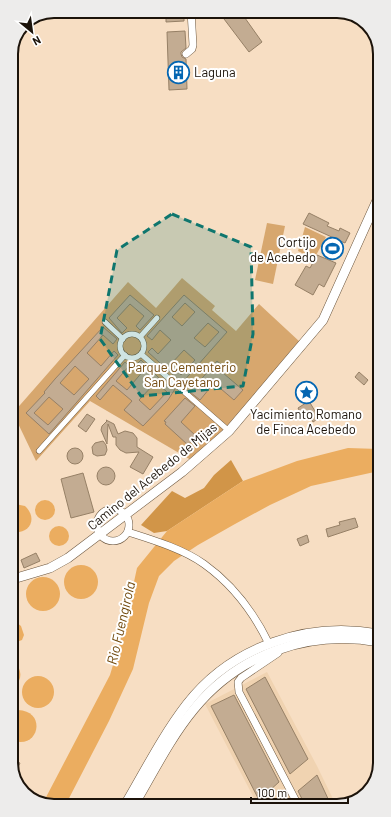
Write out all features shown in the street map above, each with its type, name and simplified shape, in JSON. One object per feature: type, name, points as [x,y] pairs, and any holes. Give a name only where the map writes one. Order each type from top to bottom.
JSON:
[{"type":"street","points":[[186,54],[192,49],[193,45],[191,18]]},
{"type":"street","name":"Camino del Acebedo de Mijas","points":[[18,578],[50,568],[60,563],[126,515],[204,454],[229,431],[323,320],[373,209]]},
{"type":"street","points":[[140,337],[157,318]]},
{"type":"street","points":[[105,322],[123,339]]},
{"type":"street","points":[[136,334],[140,337],[144,340],[144,350],[138,357],[128,358],[121,351],[120,342],[126,335],[136,334]]},
{"type":"street","points":[[141,354],[229,431]]},
{"type":"street","points":[[40,451],[125,355]]},
{"type":"street","points":[[115,509],[122,511],[129,519],[130,526],[128,532],[119,541],[114,542],[105,540],[100,535],[96,527],[97,521],[100,515],[105,511],[115,509]]},
{"type":"street","points":[[128,532],[188,555],[204,564],[222,580],[249,609],[261,627],[269,644]]},
{"type":"street","points":[[129,799],[176,719],[198,691],[225,668],[252,651],[302,634],[329,630],[352,630],[373,633]]},
{"type":"street","points":[[138,799],[183,724],[204,697],[230,674],[255,658],[288,646],[305,642],[335,638],[373,641]]},
{"type":"street","points":[[288,646],[240,678],[238,685],[239,692],[295,799]]},
{"type":"highlighted area","points":[[172,214],[251,247],[253,334],[243,386],[141,396],[100,339],[117,250]]},
{"type":"shaded area","points":[[348,448],[373,449],[373,472],[311,486],[270,505],[198,545],[174,561],[159,576],[149,603],[133,669],[109,721],[69,799],[46,798],[110,675],[124,628],[137,568],[167,531],[243,481],[297,461]]},
{"type":"shaded area","points":[[231,460],[243,481],[167,531],[154,533],[141,525],[172,491],[185,498],[204,488],[214,475]]},
{"type":"shaded area","points":[[45,500],[52,503],[55,510],[52,517],[45,520],[38,517],[35,510],[38,503]]},
{"type":"shaded area","points":[[18,505],[25,506],[31,515],[28,528],[19,532]]},
{"type":"shaded area","points":[[59,526],[66,529],[69,536],[66,543],[59,546],[52,543],[49,536],[52,529]]},
{"type":"shaded area","points":[[81,565],[93,570],[98,582],[93,594],[81,599],[69,594],[64,582],[69,570]]},
{"type":"shaded area","points":[[40,577],[46,577],[50,578],[57,584],[60,594],[59,601],[53,608],[46,611],[40,611],[36,610],[29,604],[26,597],[26,591],[27,587],[33,580]]},
{"type":"shaded area","points":[[18,624],[21,626],[24,635],[22,640],[18,642]]},
{"type":"shaded area","points":[[18,666],[20,671],[18,682]]},
{"type":"shaded area","points":[[267,672],[333,799],[254,799],[205,704]]},
{"type":"shaded area","points":[[35,676],[41,676],[50,680],[54,692],[50,704],[41,708],[35,708],[26,704],[22,695],[22,689],[26,680]]},
{"type":"shaded area","points":[[18,710],[27,712],[33,716],[36,722],[34,735],[29,740],[23,742],[18,741]]},
{"type":"green space","points":[[267,223],[285,226],[273,284],[255,280]]},
{"type":"green space","points":[[305,227],[326,237],[314,259],[298,251]]},
{"type":"green space","name":"Parque Cementerio San Cayetano","points":[[182,278],[215,306],[212,310],[236,331],[259,304],[300,342],[226,430],[191,460],[90,401],[36,461],[18,423],[18,407],[128,282],[156,308]]},
{"type":"building","points":[[166,18],[184,18],[184,21],[166,22]]},
{"type":"building","points":[[223,18],[245,18],[262,42],[249,52]]},
{"type":"building","name":"Laguna","points":[[185,31],[186,48],[181,52],[181,54],[182,57],[186,59],[187,89],[169,90],[167,32]]},
{"type":"building","points":[[309,213],[329,223],[327,226],[339,231],[340,228],[350,233],[345,243],[303,224]]},
{"type":"building","points":[[317,255],[336,263],[324,287],[319,284],[313,295],[295,285],[306,266],[310,268]]},
{"type":"building","points":[[130,295],[154,315],[140,330],[136,326],[144,316],[130,304],[117,318],[127,328],[122,333],[109,318]]},
{"type":"building","points":[[184,295],[227,332],[182,383],[148,352],[152,348],[158,354],[171,340],[160,330],[152,340],[147,336]],"holes":[[[185,303],[195,312],[182,326],[172,317]],[[208,323],[219,332],[205,347],[194,338]],[[184,350],[195,360],[181,375],[170,365]]]},
{"type":"building","points":[[103,327],[117,339],[113,344],[103,335],[87,353],[101,366],[114,351],[118,355],[49,434],[26,413],[45,393],[44,392]],"holes":[[[75,366],[89,379],[74,395],[60,383]],[[49,397],[63,409],[48,425],[34,413]]]},
{"type":"building","points":[[141,360],[159,378],[171,388],[172,387],[175,389],[168,400],[143,426],[124,410],[132,401],[113,385],[100,400],[96,396],[125,362],[129,366],[116,381],[127,390],[144,370],[137,364]],"holes":[[[156,382],[167,392],[150,410],[139,400]]]},
{"type":"building","points":[[217,361],[227,369],[223,373],[243,390],[234,400],[214,383],[200,400],[190,392]]},
{"type":"building","points":[[359,372],[368,380],[364,385],[355,377]]},
{"type":"building","points":[[185,398],[195,406],[181,422],[196,436],[188,445],[165,424],[166,422],[164,421]]},
{"type":"building","points":[[309,401],[319,418],[313,422],[307,411],[301,414],[298,408]]},
{"type":"building","points":[[87,414],[95,419],[86,432],[78,426]]},
{"type":"building","points":[[106,420],[114,424],[118,434],[125,431],[133,433],[137,438],[137,447],[153,457],[143,474],[130,467],[139,452],[126,453],[120,450],[116,445],[116,437],[113,437],[108,424],[107,444],[101,430],[102,426],[107,421]]},
{"type":"building","points":[[103,441],[107,450],[105,455],[97,456],[93,454],[92,447],[95,443]]},
{"type":"building","points":[[75,448],[82,453],[83,456],[78,463],[75,464],[68,459],[67,456],[72,449]]},
{"type":"building","points":[[106,467],[112,470],[115,476],[112,482],[106,485],[100,482],[97,476],[100,470]]},
{"type":"building","points":[[83,473],[94,512],[71,518],[61,479]]},
{"type":"building","points":[[355,518],[358,527],[328,537],[326,529],[340,525],[339,522]]},
{"type":"building","points":[[307,535],[309,542],[300,546],[297,539]]},
{"type":"building","points":[[36,553],[40,561],[24,568],[21,560]]},
{"type":"building","points":[[265,677],[308,759],[290,774],[246,689]]},
{"type":"building","points":[[234,695],[279,782],[260,799],[258,799],[211,706]]},
{"type":"building","points":[[317,775],[328,799],[302,799],[298,791]]},
{"type":"place","name":"Laguna","points":[[178,72]]},
{"type":"place","name":"Cortijo de Acebedo","points":[[332,249]]},
{"type":"place","name":"Yacimiento Romano de Finca Acebedo","points":[[306,392]]},
{"type":"water label","name":"Rio Fuengirola","points":[[121,623]]}]
